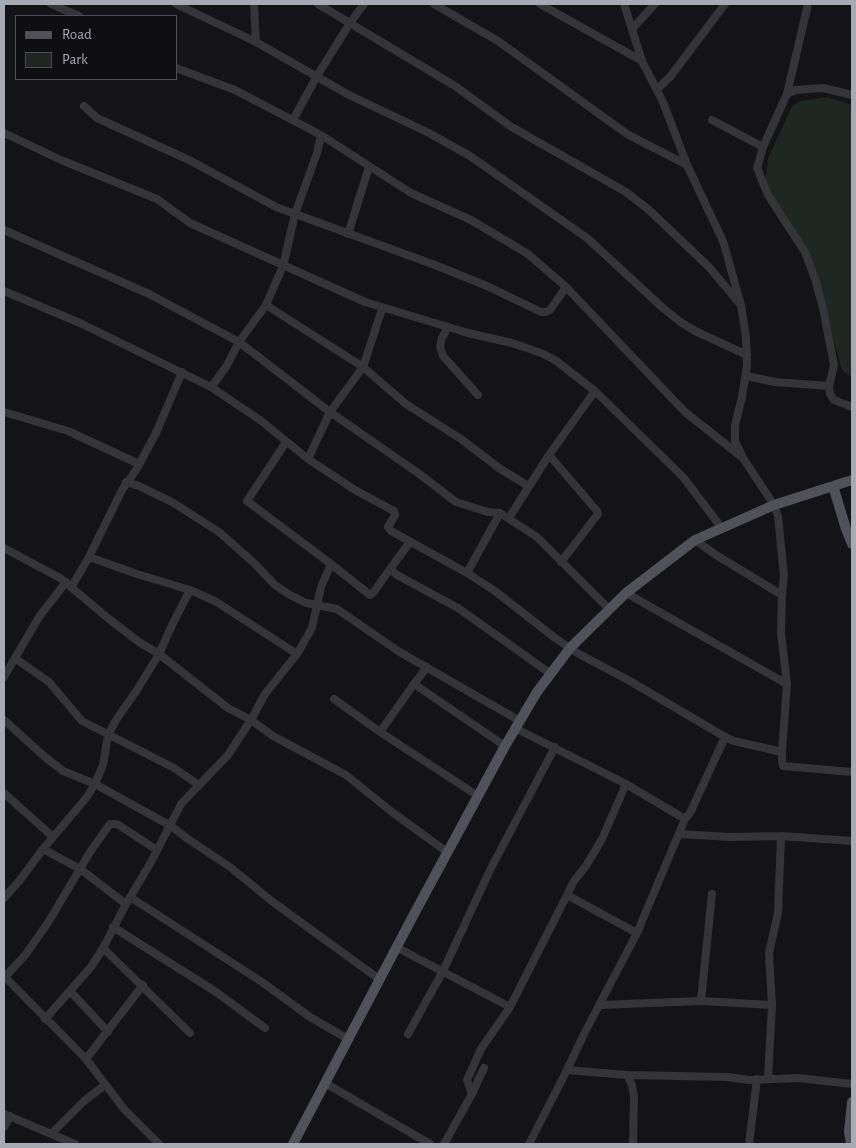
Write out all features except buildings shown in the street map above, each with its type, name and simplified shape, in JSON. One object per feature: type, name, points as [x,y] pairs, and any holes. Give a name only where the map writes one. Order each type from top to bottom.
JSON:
[{"type":"main road","points":[[293,1144],[396,947],[505,746],[537,692],[570,648],[626,593],[695,540],[774,505],[852,480]]},
{"type":"main road","points":[[833,486],[852,544]]},
{"type":"main road","points":[[851,1144],[852,1102]]},
{"type":"street","points":[[51,4],[77,15]]},
{"type":"street","points":[[176,4],[256,42],[385,114],[428,133],[488,167],[587,238],[678,321],[747,355]]},
{"type":"street","points":[[254,4],[256,42]]},
{"type":"street","points":[[318,4],[455,86],[510,126],[626,192],[649,210],[708,267],[741,305]]},
{"type":"street","points":[[293,120],[317,76],[364,4]]},
{"type":"street","points":[[434,4],[498,41],[627,134],[687,165]]},
{"type":"street","points":[[540,4],[642,62]]},
{"type":"street","points":[[624,4],[642,62],[657,89],[687,165],[723,241],[741,305],[747,355],[746,376],[735,425],[736,441],[743,458],[774,505],[778,516],[782,546],[784,576],[782,649],[787,684],[782,752],[783,766],[852,772]]},
{"type":"street","points":[[632,29],[655,4]]},
{"type":"street","points":[[657,89],[670,77],[725,4]]},
{"type":"street","points":[[808,4],[788,94],[763,147],[758,164],[759,174],[768,195],[805,252],[823,308],[834,365],[829,386],[830,394],[834,400],[852,407]]},
{"type":"street","points":[[178,69],[234,90],[293,120],[321,135],[423,199],[471,220],[528,254],[566,287],[685,412],[743,458]]},
{"type":"street","points":[[788,94],[796,90],[823,88],[852,95]]},
{"type":"street","points":[[84,106],[97,118],[190,160],[252,195],[295,214],[487,286],[541,312],[550,310],[566,287]]},
{"type":"street","points":[[712,120],[763,147]]},
{"type":"street","points":[[4,132],[61,160],[158,199],[190,223],[382,309],[541,352],[555,360],[596,391],[683,476],[721,527]]},
{"type":"street","points":[[211,387],[226,367],[239,342],[266,305],[283,266],[295,214],[317,153],[321,135]]},
{"type":"street","points":[[348,234],[370,166]]},
{"type":"street","points":[[4,230],[149,294],[239,342],[330,412],[418,473],[456,502],[488,512],[500,513],[537,537],[609,609]]},
{"type":"street","points":[[4,291],[80,323],[211,387],[260,420],[308,459],[355,490],[394,511],[395,515],[388,529],[466,572],[516,606],[570,648],[734,741],[782,752]]},
{"type":"street","points":[[266,305],[363,367],[406,404],[461,439],[499,468],[528,486]]},
{"type":"street","points":[[308,459],[330,412],[363,367],[382,309]]},
{"type":"street","points":[[448,327],[440,347],[443,356],[478,395]]},
{"type":"street","points":[[4,677],[39,617],[69,584],[89,557],[126,482],[139,464],[156,433],[182,372]]},
{"type":"street","points":[[746,376],[775,382],[829,386]]},
{"type":"street","points":[[509,518],[549,455],[596,391]]},
{"type":"street","points":[[4,412],[68,431],[139,464]]},
{"type":"street","points":[[286,442],[247,500],[370,595],[374,593],[410,542]]},
{"type":"street","points":[[549,455],[597,510],[598,514],[561,562]]},
{"type":"street","points":[[126,482],[139,486],[172,502],[219,532],[280,588],[306,603],[338,609],[398,651],[555,747],[626,784],[685,819]]},
{"type":"street","points":[[466,572],[500,513]]},
{"type":"street","points":[[695,540],[782,595]]},
{"type":"street","points":[[4,548],[69,584],[109,619],[139,642],[159,654],[228,708],[251,720],[273,736],[346,775],[392,812],[447,852]]},
{"type":"street","points":[[89,557],[190,590],[217,603],[297,654]]},
{"type":"street","points":[[44,1018],[91,967],[171,826],[181,804],[228,755],[269,688],[297,654],[312,628],[316,605],[326,573],[331,564]]},
{"type":"street","points":[[390,569],[397,575],[458,608],[550,674]]},
{"type":"street","points":[[4,898],[87,797],[95,784],[103,765],[108,735],[159,654],[190,590]]},
{"type":"street","points":[[626,593],[787,684]]},
{"type":"street","points":[[16,659],[49,682],[79,719],[174,768],[199,785]]},
{"type":"street","points":[[380,732],[427,667]]},
{"type":"street","points":[[414,684],[505,746]]},
{"type":"street","points":[[334,699],[380,732],[478,796]]},
{"type":"street","points":[[4,720],[45,758],[63,771],[95,784],[171,826],[230,867],[274,902],[380,978]]},
{"type":"street","points":[[529,1144],[637,933],[685,819],[690,814],[726,737]]},
{"type":"street","points":[[408,1034],[443,971],[490,870],[555,747]]},
{"type":"street","points":[[472,1094],[467,1080],[481,1049],[510,1007],[566,895],[602,839],[626,784]]},
{"type":"street","points":[[4,793],[53,837]]},
{"type":"street","points":[[157,850],[113,823],[110,824],[49,921],[26,954],[4,977],[86,1059],[124,1109],[159,1144]]},
{"type":"street","points":[[680,834],[730,837],[781,836],[852,841]]},
{"type":"street","points":[[768,1078],[772,1005],[769,953],[777,924],[781,836]]},
{"type":"street","points":[[43,849],[80,869],[262,982],[310,1017],[348,1038]]},
{"type":"street","points":[[701,1000],[712,894]]},
{"type":"street","points":[[566,895],[637,933]]},
{"type":"street","points":[[113,927],[216,992],[265,1028]]},
{"type":"street","points":[[396,947],[510,1007]]},
{"type":"street","points":[[103,948],[190,1033]]},
{"type":"street","points":[[86,1059],[143,985]]},
{"type":"street","points":[[70,991],[108,1032]]},
{"type":"street","points":[[599,1005],[701,1000],[752,1002],[772,1005]]},
{"type":"street","points":[[444,1144],[484,1068]]},
{"type":"street","points":[[567,1070],[628,1075],[816,1079],[852,1084]]},
{"type":"street","points":[[628,1075],[634,1097],[633,1144]]},
{"type":"street","points":[[749,1144],[756,1079]]},
{"type":"street","points":[[325,1083],[430,1144]]},
{"type":"street","points":[[51,1134],[84,1101],[106,1085]]},
{"type":"street","points":[[4,1127],[7,1115],[75,1144]]},
{"type":"green space","points":[[827,97],[852,105],[852,378],[842,370],[809,254],[780,212],[765,179],[769,156],[792,106],[800,101]]}]
